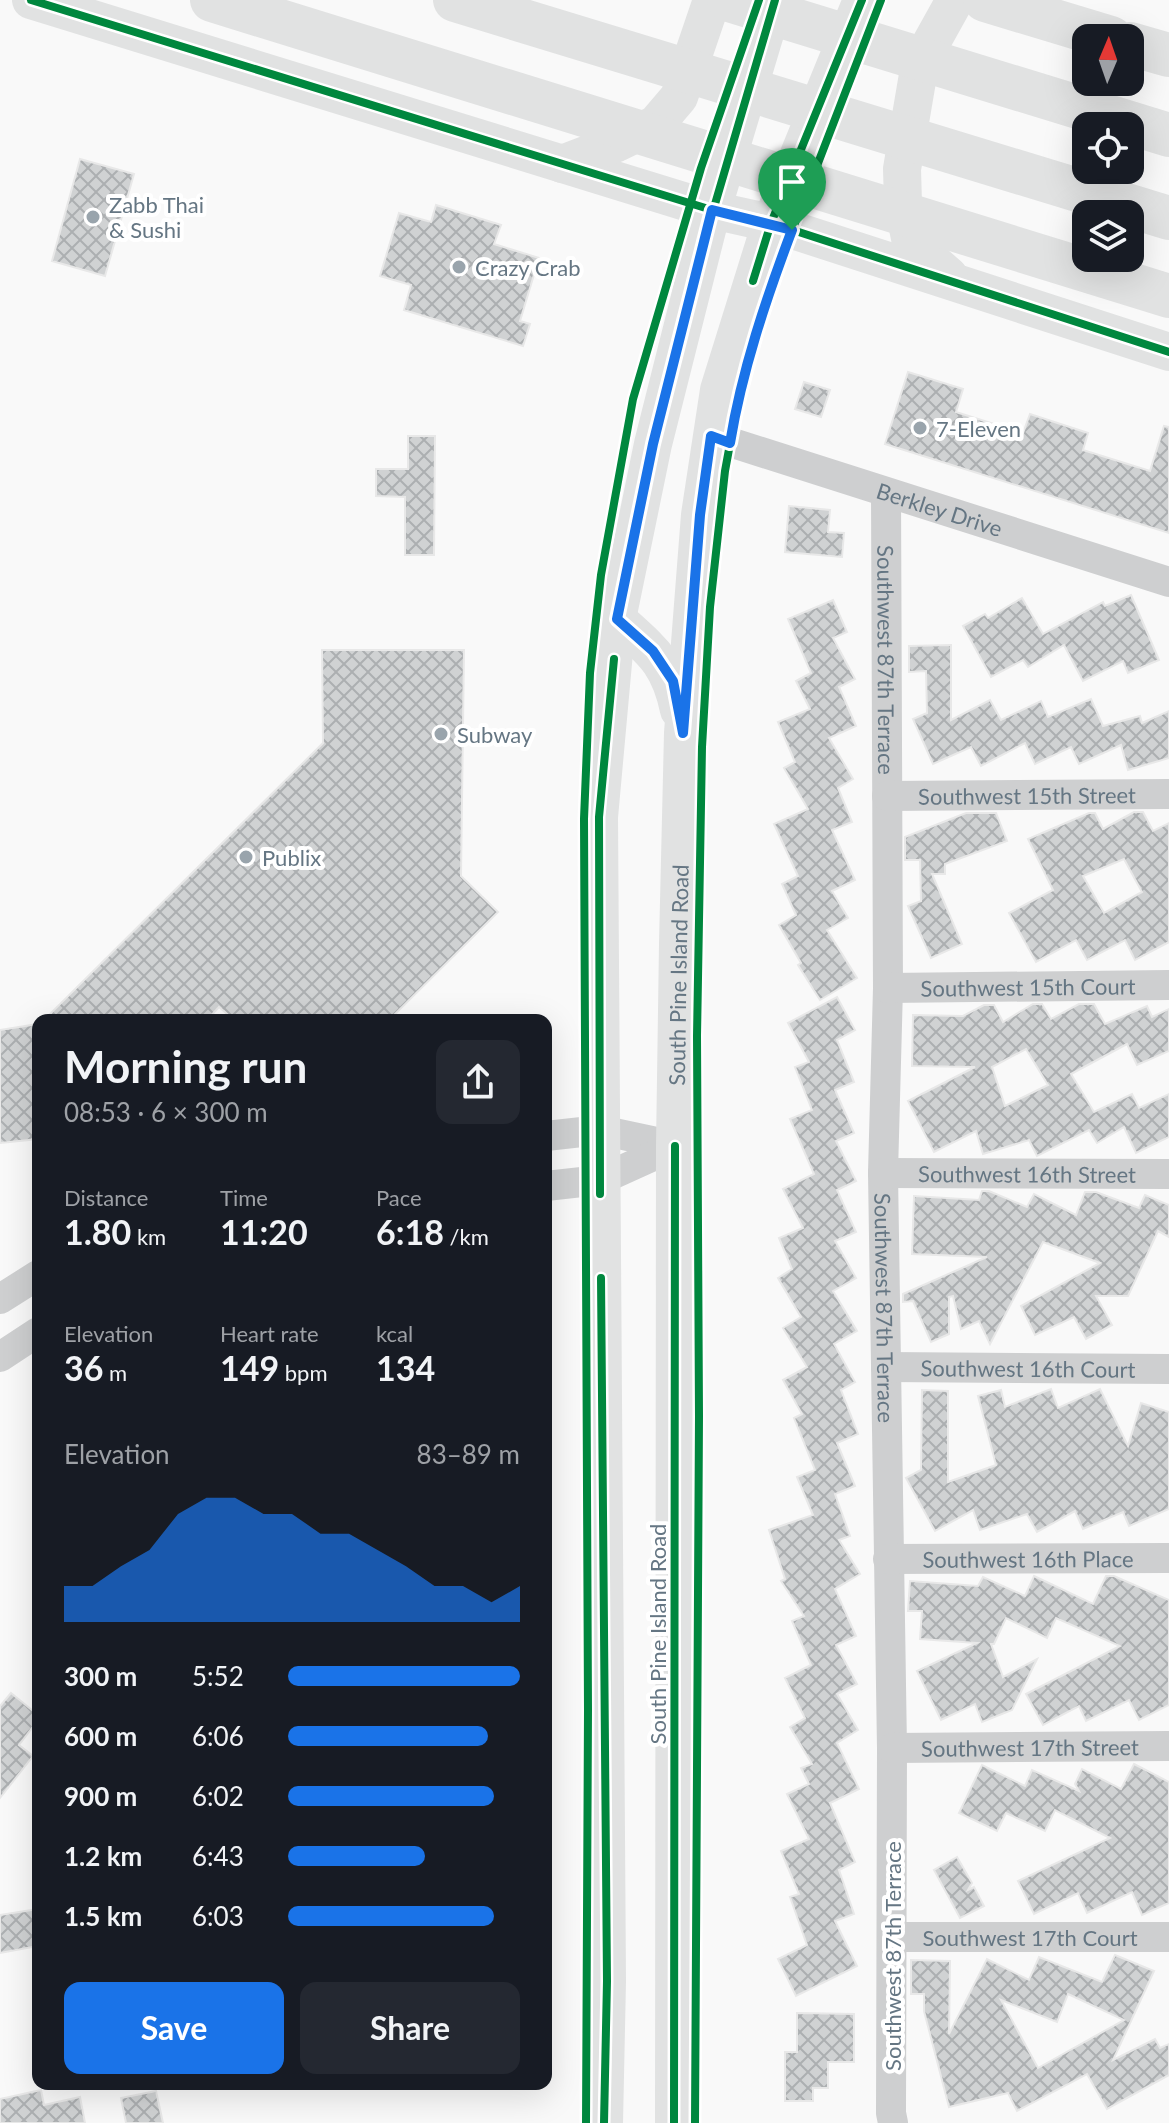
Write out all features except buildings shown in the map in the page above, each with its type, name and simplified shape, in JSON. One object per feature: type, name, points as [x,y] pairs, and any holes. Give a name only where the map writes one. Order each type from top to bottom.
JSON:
[{"type":"highway","points":[[212,0],[1169,296]]},
{"type":"highway","points":[[455,0],[1169,218]]},
{"type":"highway","points":[[729,0],[1169,135]]},
{"type":"highway","points":[[985,0],[1072,26]]},
{"type":"highway","points":[[1016,0],[1060,22]]},
{"type":"highway","points":[[1144,48],[1169,55]]},
{"type":"main road","points":[[31,0],[712,210],[771,223],[1169,352]]},
{"type":"main road","points":[[562,164],[656,124],[679,97],[712,0]]},
{"type":"main road","points":[[604,2123],[607,1981],[599,817],[617,619],[653,444],[712,210],[775,0]]},
{"type":"main road","name":"South Pine Island Road","points":[[674,2123],[675,1146],[683,733],[698,530],[719,390],[771,223],[862,0]]},
{"type":"main road","points":[[955,0],[920,63],[902,169],[903,203],[911,243],[961,286]]},
{"type":"main road","points":[[617,619],[653,651],[673,681],[683,733]]},
{"type":"street","name":"Berkley Drive","points":[[711,436],[1169,582]]},
{"type":"street","name":"Southwest 87th Terrace","points":[[886,494],[888,988],[883,1173],[892,1748],[893,2123]]},
{"type":"street","name":"Southwest 15th Street","points":[[887,796],[1169,794]]},
{"type":"street","name":"Southwest 15th Court","points":[[888,988],[1169,985]]},
{"type":"street","points":[[552,1135],[600,1130],[675,1146]]},
{"type":"street","points":[[552,1185],[600,1180],[675,1146]]},
{"type":"street","name":"Southwest 16th Street","points":[[883,1173],[1169,1174]]},
{"type":"street","points":[[0,1299],[32,1279]]},
{"type":"street","points":[[0,1357],[32,1336]]},
{"type":"street","name":"Southwest 16th Court","points":[[886,1367],[1169,1369]]},
{"type":"street","name":"Southwest 16th Place","points":[[888,1559],[1169,1558]]},
{"type":"street","name":"Southwest 17th Street","points":[[892,1748],[1169,1746]]},
{"type":"street","name":"Southwest 17th Court","points":[[892,1937],[1169,1937]]},
{"type":"cycle path","points":[[31,0],[712,210],[771,223],[1169,352]]},
{"type":"cycle path","points":[[586,2123],[588,1710],[584,819],[590,673],[601,575],[633,399],[701,168],[759,0]]},
{"type":"cycle path","points":[[617,619],[653,444],[698,262],[775,0]]},
{"type":"cycle path","points":[[753,281],[771,223],[862,0]]},
{"type":"cycle path","points":[[695,2123],[699,1416],[697,1036],[702,747],[710,607],[725,471],[734,422],[769,290],[881,0]]},
{"type":"cycle path","points":[[600,1194],[599,817],[614,659]]},
{"type":"cycle path","points":[[674,2123],[675,1146]]},
{"type":"cycle path","points":[[601,1278],[607,1981],[604,2123]]},
{"type":"place","name":"Zabb Thai & Sushi","points":[[93,217]]},
{"type":"place","name":"Crazy Crab","points":[[459,267]]},
{"type":"place","name":"7-Eleven","points":[[920,428]]},
{"type":"place","name":"Subway","points":[[441,734]]},
{"type":"place","name":"Publix","points":[[246,857]]},
{"type":"route","points":[[712,210],[792,230],[755,337],[730,443],[711,436],[700,515],[683,733],[673,681],[653,651],[617,619],[653,444],[712,210]]}]
